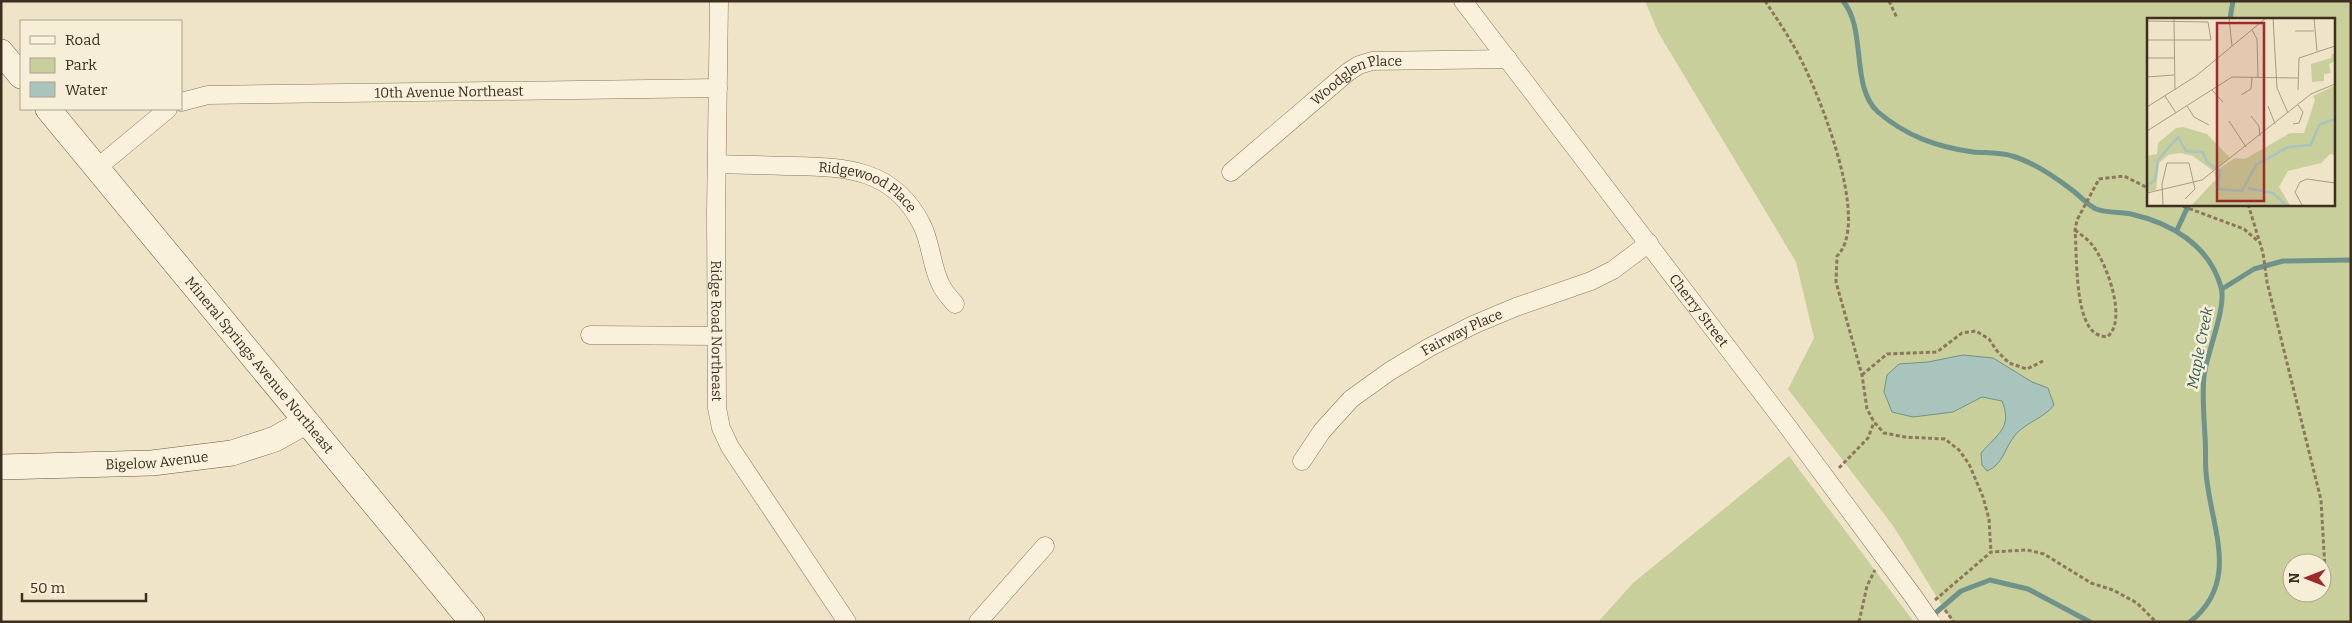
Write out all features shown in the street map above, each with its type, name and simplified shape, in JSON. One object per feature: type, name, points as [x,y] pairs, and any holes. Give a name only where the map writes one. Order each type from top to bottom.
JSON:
[{"type":"main road","points":[[1,52],[20,75]]},
{"type":"main road","name":"Mineral Springs Avenue Northeast","points":[[49,110],[472,622]]},
{"type":"main road","name":"Bigelow Avenue","points":[[1,467],[152,463],[232,453],[275,439],[305,422]]},
{"type":"street","name":"Ridge Road Northeast","points":[[720,1],[716,336],[717,408],[721,428],[730,447],[847,622]]},
{"type":"street","name":"Cherry Street","points":[[1463,1],[1649,243],[1931,622]]},
{"type":"street","name":"Woodglen Place","points":[[1232,172],[1348,72],[1359,65],[1372,61],[1508,59]]},
{"type":"street","name":"10th Avenue Northeast","points":[[182,102],[208,95],[718,88]]},
{"type":"street","points":[[97,168],[167,110]]},
{"type":"street","name":"Ridgewood Place","points":[[717,164],[840,167],[861,172],[878,179],[896,191],[922,225],[940,285],[955,304]]},
{"type":"street","name":"Fairway Place","points":[[1302,461],[1322,431],[1351,399],[1390,371],[1430,347],[1473,326],[1516,307],[1592,280],[1613,270],[1649,243]]},
{"type":"street","points":[[590,335],[716,336]]},
{"type":"street","points":[[978,622],[1045,546]]},
{"type":"path","points":[[1765,1],[1778,19],[1806,70],[1836,149],[1846,189],[1848,228],[1842,252],[1837,256],[1836,282],[1862,374],[1867,408],[1874,422],[1884,433],[1905,437],[1945,439],[1960,450],[1969,464],[1983,497],[1989,520],[1992,552]]},
{"type":"path","points":[[1889,1],[1897,18]]},
{"type":"path","points":[[2075,230],[2092,244],[2102,259],[2110,278],[2116,320],[2113,333],[2107,337],[2098,336],[2090,328],[2081,306],[2075,230],[2077,220],[2099,178],[2124,176],[2147,188]]},
{"type":"path","points":[[2180,205],[2244,229],[2259,242]]},
{"type":"path","points":[[2248,205],[2263,255],[2266,276],[2321,500],[2324,553]]},
{"type":"path","points":[[1862,374],[1887,354],[1937,352],[1962,333],[1976,331],[1989,339],[1997,352],[2009,363],[2027,369],[2043,361]]},
{"type":"path","points":[[1826,480],[1868,438],[1874,422]]},
{"type":"path","points":[[1931,603],[1992,552],[2027,550],[2044,554],[2091,583],[2113,590],[2137,603],[2156,622]]},
{"type":"path","points":[[1859,622],[1867,586],[1873,572],[1884,560]]},
{"type":"green space","points":[[1645,1],[2351,1],[2351,622],[1952,622],[1894,527],[1788,389],[1814,338],[1796,262],[1658,32]]},
{"type":"green space","points":[[1789,456],[1914,622],[1598,622],[1633,583]]},
{"type":"water","points":[[1963,355],[1993,358],[2032,382],[2048,388],[2054,405],[2016,434],[1997,464],[1987,471],[1982,465],[1981,453],[2002,430],[2006,418],[2002,401],[1982,397],[1953,412],[1913,417],[1892,412],[1884,392],[1887,375],[1899,364],[1928,362]]},
{"type":"waterway","name":"Maple Creek","points":[[1843,1],[1855,27],[1861,73],[1869,101],[1878,112],[1900,128],[1922,139],[1947,147],[1973,152],[2003,154],[2020,159],[2051,175],[2096,209],[2146,218],[2174,230],[2198,248],[2208,259],[2221,287],[2222,296],[2216,330],[2204,376],[2203,399],[2206,472],[2219,552],[2219,571],[2215,589],[2206,606],[2190,622]]},
{"type":"waterway","points":[[2230,18],[2233,1]]},
{"type":"waterway","points":[[2177,230],[2189,205]]},
{"type":"waterway","points":[[2222,289],[2254,269],[2283,261],[2351,260]]},
{"type":"waterway","name":"Maple Creek","points":[[1932,616],[1961,591],[1990,580],[2028,589],[2090,622]]}]
